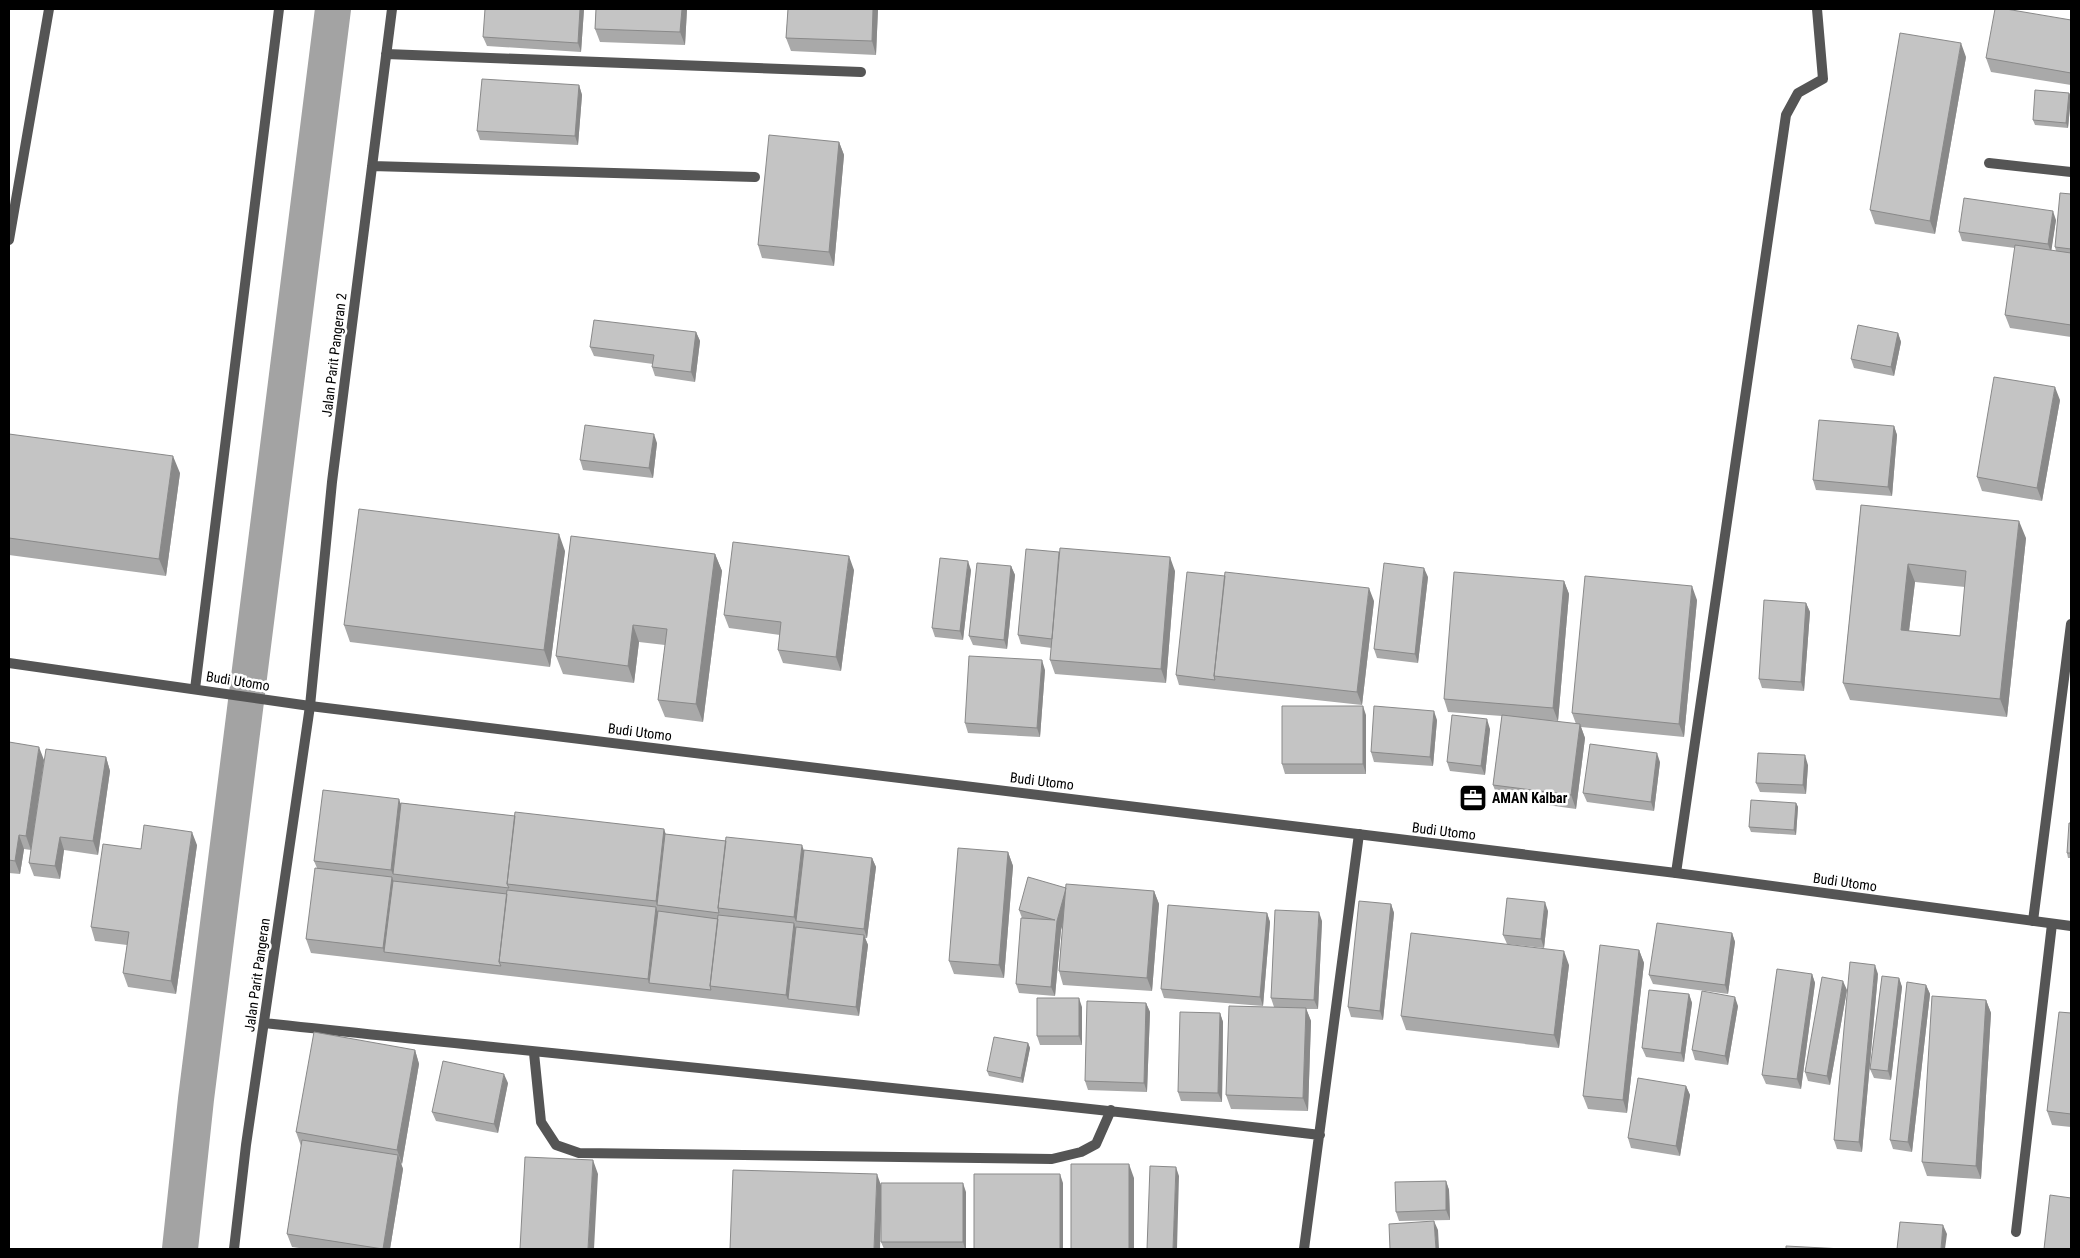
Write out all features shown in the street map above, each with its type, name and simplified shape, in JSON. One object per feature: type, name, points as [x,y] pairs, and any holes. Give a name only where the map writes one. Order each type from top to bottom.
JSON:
[{"type":"street","points":[[9,240],[49,9]]},
{"type":"street","points":[[195,688],[279,9]]},
{"type":"street","name":"Jalan Parit Pangeran 2","points":[[310,706],[332,482],[392,9]]},
{"type":"street","points":[[1676,873],[1786,115],[1798,94],[1822,79],[1817,9]]},
{"type":"street","points":[[386,54],[862,72]]},
{"type":"street","points":[[1989,163],[2071,172]]},
{"type":"street","points":[[372,166],[755,178]]},
{"type":"street","points":[[2032,921],[2071,624]]},
{"type":"street","name":"Budi Utomo","points":[[9,664],[195,688],[310,706],[1676,873],[2071,926]]},
{"type":"street","name":"Jalan Parit Pangeran","points":[[234,1249],[246,1145],[310,706]]},
{"type":"street","points":[[1304,1249],[1359,834]]},
{"type":"street","points":[[2016,1232],[2052,924]]},
{"type":"street","points":[[264,1024],[534,1053],[1111,1110],[1320,1135]]},
{"type":"street","points":[[534,1053],[541,1122],[556,1145],[579,1153],[1052,1159],[1081,1152],[1096,1144],[1111,1110]]},
{"type":"building","points":[[485,9],[580,9],[578,43],[483,37]]},
{"type":"building","points":[[596,9],[682,9],[680,32],[595,29]]},
{"type":"building","points":[[788,9],[873,9],[872,41],[786,38]]},
{"type":"building","points":[[1995,9],[2006,9],[2071,20],[2071,73],[1986,58]]},
{"type":"building","points":[[1900,33],[1961,43],[1930,221],[1870,210]]},
{"type":"building","points":[[482,79],[579,85],[575,136],[477,131]]},
{"type":"building","points":[[2035,90],[2069,93],[2066,123],[2033,120]]},
{"type":"building","points":[[769,135],[839,142],[829,252],[758,245]]},
{"type":"building","points":[[2060,193],[2071,194],[2071,249],[2055,247]]},
{"type":"building","points":[[1964,198],[2053,211],[2048,244],[1959,232]]},
{"type":"building","points":[[2015,245],[2071,253],[2071,325],[2005,315]]},
{"type":"building","points":[[594,320],[696,332],[691,372],[652,367],[654,355],[590,347]]},
{"type":"building","points":[[1858,325],[1898,333],[1891,367],[1851,359]]},
{"type":"building","points":[[1994,377],[2055,387],[2037,488],[1977,477]]},
{"type":"building","points":[[1819,420],[1894,426],[1888,487],[1813,480]]},
{"type":"building","points":[[585,425],[654,434],[649,468],[580,460]]},
{"type":"building","points":[[9,434],[173,456],[159,559],[9,538]]},
{"type":"building","points":[[1861,505],[2019,521],[2000,699],[1843,683]],"holes":[[[1908,564],[1966,571],[1960,636],[1901,630]]]},
{"type":"building","points":[[359,509],[559,534],[544,650],[344,625]]},
{"type":"building","points":[[571,536],[715,554],[696,704],[658,700],[667,629],[633,625],[628,666],[556,656]]},
{"type":"building","points":[[733,542],[849,556],[836,657],[778,650],[781,622],[724,615]]},
{"type":"building","points":[[1060,548],[1170,557],[1161,669],[1050,660]]},
{"type":"building","points":[[1026,549],[1059,552],[1052,639],[1018,635]]},
{"type":"building","points":[[940,558],[968,561],[960,631],[932,628]]},
{"type":"building","points":[[977,563],[1011,566],[1004,640],[969,636]]},
{"type":"building","points":[[1384,563],[1424,568],[1415,654],[1374,649]]},
{"type":"building","points":[[1187,572],[1225,576],[1215,680],[1176,675]]},
{"type":"building","points":[[1225,572],[1369,588],[1357,692],[1214,676]]},
{"type":"building","points":[[1454,572],[1564,581],[1553,708],[1444,699]]},
{"type":"building","points":[[1585,576],[1692,586],[1679,724],[1572,713]]},
{"type":"building","points":[[1764,600],[1806,603],[1801,682],[1759,679]]},
{"type":"building","points":[[969,656],[1042,660],[1037,728],[965,723]]},
{"type":"building","points":[[1282,706],[1363,706],[1363,764],[1282,764]]},
{"type":"building","points":[[1374,706],[1434,711],[1430,757],[1371,752]]},
{"type":"building","points":[[1452,715],[1487,719],[1481,766],[1447,762]]},
{"type":"building","points":[[1502,715],[1580,724],[1571,795],[1493,785]]},
{"type":"building","points":[[9,742],[39,747],[26,836],[19,835],[15,861],[9,860]]},
{"type":"building","points":[[1590,744],[1657,753],[1651,802],[1583,793]]},
{"type":"building","points":[[46,749],[106,757],[93,841],[60,837],[55,866],[29,863]]},
{"type":"building","points":[[1758,753],[1805,755],[1803,785],[1756,783]]},
{"type":"building","points":[[323,790],[399,799],[391,870],[314,861]]},
{"type":"building","points":[[1751,800],[1796,803],[1794,830],[1749,827]]},
{"type":"building","points":[[401,803],[515,816],[507,884],[509,888],[393,874]]},
{"type":"building","points":[[515,812],[664,829],[656,901],[507,884]]},
{"type":"building","points":[[2069,823],[2071,823],[2071,853],[2067,853]]},
{"type":"building","points":[[144,825],[192,832],[171,981],[123,973],[129,932],[91,927],[103,844],[141,849]]},
{"type":"building","points":[[665,834],[726,841],[719,913],[657,905]]},
{"type":"building","points":[[726,837],[802,845],[794,917],[718,908]]},
{"type":"building","points":[[958,848],[1008,852],[999,965],[949,961]]},
{"type":"building","points":[[804,850],[872,858],[864,929],[796,921]]},
{"type":"building","points":[[315,868],[392,877],[383,948],[306,939]]},
{"type":"building","points":[[1028,877],[1066,888],[1057,921],[1051,987],[1016,984],[1021,918],[1055,920],[1019,910]]},
{"type":"building","points":[[393,881],[507,894],[499,962],[501,966],[384,952]]},
{"type":"building","points":[[1066,884],[1154,891],[1147,978],[1059,971]]},
{"type":"building","points":[[507,890],[656,907],[648,979],[499,962]]},
{"type":"building","points":[[1507,898],[1545,902],[1541,939],[1503,935]]},
{"type":"building","points":[[1359,901],[1391,904],[1380,1011],[1348,1007]]},
{"type":"building","points":[[1168,905],[1267,913],[1260,997],[1161,989]]},
{"type":"building","points":[[1275,910],[1319,912],[1314,1000],[1271,998]]},
{"type":"building","points":[[658,911],[718,919],[711,990],[649,983]]},
{"type":"building","points":[[718,915],[794,923],[786,995],[710,986]]},
{"type":"building","points":[[1657,923],[1732,933],[1725,985],[1649,975]]},
{"type":"building","points":[[796,927],[864,935],[856,1007],[788,999]]},
{"type":"building","points":[[1411,933],[1564,951],[1554,1035],[1401,1016]]},
{"type":"building","points":[[1600,945],[1639,950],[1623,1100],[1583,1096]]},
{"type":"building","points":[[1850,962],[1875,965],[1859,1142],[1834,1140]]},
{"type":"building","points":[[1777,969],[1812,974],[1797,1079],[1762,1075]]},
{"type":"building","points":[[1882,976],[1899,978],[1888,1071],[1870,1069]]},
{"type":"building","points":[[1822,977],[1843,981],[1827,1076],[1805,1072]]},
{"type":"building","points":[[1907,982],[1926,985],[1908,1142],[1890,1140]]},
{"type":"building","points":[[1649,990],[1689,994],[1681,1053],[1642,1048]]},
{"type":"building","points":[[1702,991],[1735,997],[1725,1056],[1692,1050]]},
{"type":"building","points":[[1932,996],[1986,1000],[1976,1166],[1922,1162]]},
{"type":"building","points":[[1037,998],[1079,998],[1079,1036],[1037,1036]]},
{"type":"building","points":[[1087,1001],[1146,1003],[1144,1083],[1085,1081]]},
{"type":"building","points":[[1229,1006],[1306,1008],[1303,1098],[1226,1095]]},
{"type":"building","points":[[1180,1012],[1220,1013],[1218,1093],[1178,1092]]},
{"type":"building","points":[[2059,1012],[2071,1013],[2071,1114],[2047,1111]]},
{"type":"building","points":[[314,1032],[415,1050],[397,1150],[296,1132]]},
{"type":"building","points":[[994,1037],[1028,1043],[1021,1078],[987,1071]]},
{"type":"building","points":[[443,1061],[504,1074],[494,1124],[432,1112]]},
{"type":"building","points":[[1638,1078],[1686,1086],[1676,1146],[1628,1138]]},
{"type":"building","points":[[302,1140],[398,1155],[383,1249],[287,1234]]},
{"type":"building","points":[[525,1157],[593,1160],[588,1249],[520,1249]]},
{"type":"building","points":[[1071,1164],[1129,1164],[1129,1249],[1071,1249]]},
{"type":"building","points":[[1150,1166],[1176,1167],[1173,1249],[1147,1249]]},
{"type":"building","points":[[733,1170],[877,1174],[874,1249],[730,1249]]},
{"type":"building","points":[[974,1174],[1060,1174],[1060,1249],[974,1249]]},
{"type":"building","points":[[1446,1181],[1446,1210],[1396,1212],[1395,1182]]},
{"type":"building","points":[[881,1183],[963,1183],[963,1242],[881,1242]]},
{"type":"building","points":[[2050,1195],[2071,1198],[2071,1249],[2044,1249]]},
{"type":"building","points":[[1434,1221],[1436,1249],[1390,1249],[1389,1224]]},
{"type":"building","points":[[1900,1222],[1943,1225],[1941,1249],[1897,1249]]},
{"type":"building","points":[[1786,1246],[1843,1249],[1786,1249]]},
{"type":"waterway","points":[[180,1249],[196,1099],[333,9]]},
{"type":"place","name":"AMAN Kalbar","points":[[1473,798]]}]
